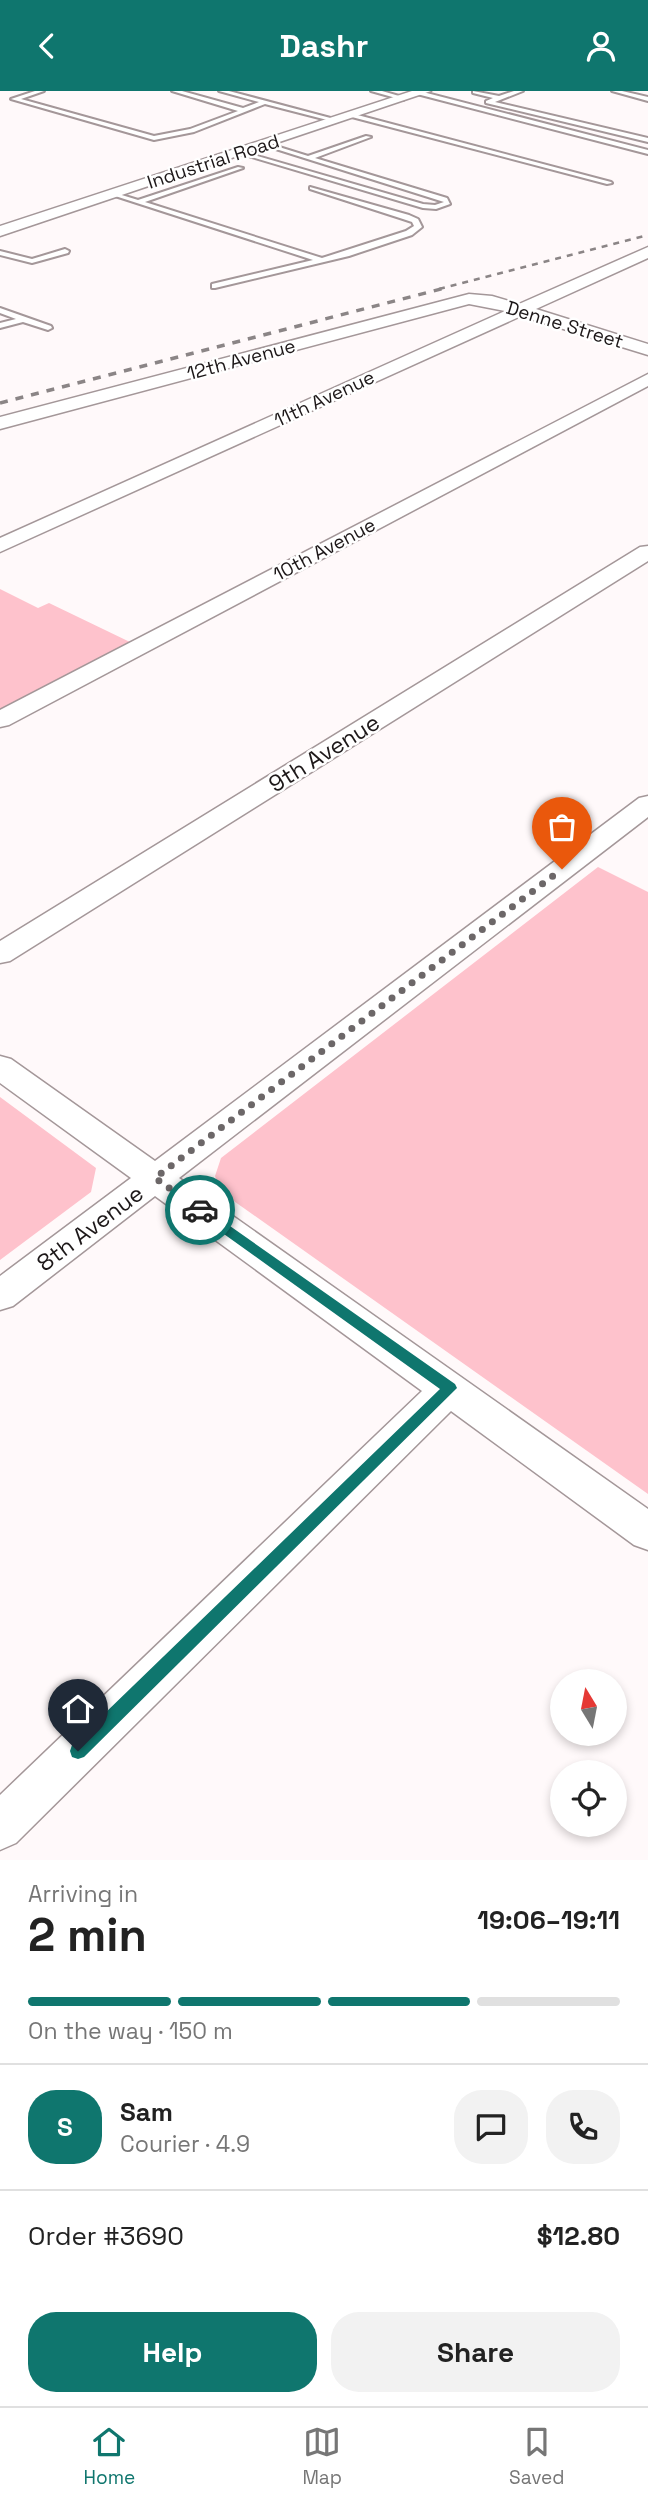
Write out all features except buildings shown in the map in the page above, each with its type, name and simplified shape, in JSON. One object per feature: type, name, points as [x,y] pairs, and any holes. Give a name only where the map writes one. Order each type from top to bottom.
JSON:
[{"type":"street","name":"Industrial Road","points":[[0,231],[422,92]]},
{"type":"street","name":"11th Avenue","points":[[0,546],[648,252]]},
{"type":"street","name":"Denne Street","points":[[482,299],[648,350]]},
{"type":"street","name":"12th Avenue","points":[[0,423],[463,300],[482,299]]},
{"type":"street","name":"10th Avenue","points":[[0,720],[648,379]]},
{"type":"street","name":"9th Avenue","points":[[0,954],[648,552]]},
{"type":"street","name":"8th Avenue","points":[[0,1296],[648,804]]},
{"type":"street","points":[[0,1067],[648,1532]]},
{"type":"street","points":[[0,1827],[450,1388]]},
{"type":"lane","points":[[41,91],[15,100],[148,138],[172,137],[192,131],[265,102]]},
{"type":"lane","points":[[175,91],[242,110]]},
{"type":"lane","points":[[222,91],[335,120]]},
{"type":"lane","points":[[374,91],[403,98]]},
{"type":"lane","points":[[474,107],[520,91]]},
{"type":"lane","points":[[615,91],[648,99]]},
{"type":"lane","points":[[422,92],[648,152]]},
{"type":"lane","points":[[475,92],[499,98]]},
{"type":"lane","points":[[488,102],[648,140]]},
{"type":"lane","points":[[350,115],[610,183]]},
{"type":"lane","points":[[308,158],[368,137]]},
{"type":"lane","points":[[238,152],[423,205],[441,206],[448,203],[445,199],[263,144]]},
{"type":"lane","points":[[138,202],[240,168]]},
{"type":"lane","points":[[215,286],[324,260],[408,233],[418,227],[418,223],[312,188]]},
{"type":"lane","points":[[112,194],[324,260]]},
{"type":"lane","points":[[0,253],[32,261],[65,251]]},
{"type":"lane","points":[[0,310],[48,328]]},
{"type":"lane","points":[[0,326],[23,319]]},
{"type":"shaded area","points":[[0,589],[38,608],[49,603],[132,643],[0,713]]},
{"type":"shaded area","points":[[598,867],[648,892],[648,1494],[221,1192],[215,1176],[221,1158]]},
{"type":"shaded area","points":[[0,1097],[96,1168],[91,1192],[0,1260]]},
{"type":"railway","points":[[439,289],[648,235]]},
{"type":"railway","points":[[0,403],[445,288]]},
{"type":"way so far","points":[[200,1210],[155,1178],[562,869]]},
{"type":"route","points":[[78,1751],[450,1388],[200,1210]]}]
